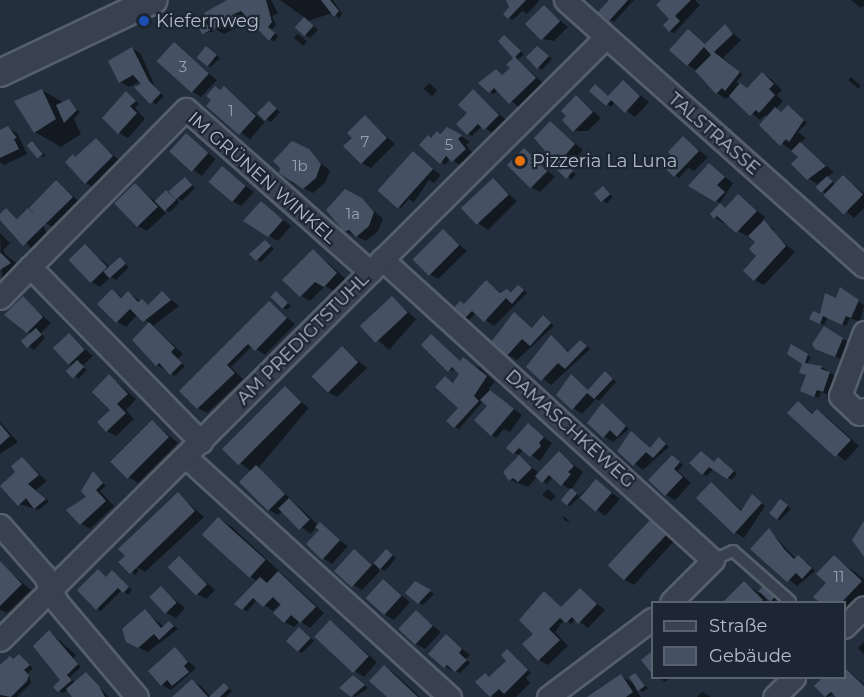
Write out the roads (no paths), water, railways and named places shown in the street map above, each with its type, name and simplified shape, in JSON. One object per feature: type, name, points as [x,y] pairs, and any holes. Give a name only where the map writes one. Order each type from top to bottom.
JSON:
[{"type":"street","points":[[0,73],[154,0]]},
{"type":"street","name":"TALSTRASSE","points":[[565,0],[605,38],[864,266]]},
{"type":"street","name":"AM PREDIGTSTUHL","points":[[0,640],[605,38]]},
{"type":"street","name":"IM GRÜNEN WINKEL","points":[[0,298],[186,109],[376,265]]},
{"type":"street","name":"DAMASCHKEWEG","points":[[376,265],[713,560]]},
{"type":"street","points":[[30,267],[201,442]]},
{"type":"street","points":[[864,332],[840,396],[859,414],[864,408]]},
{"type":"street","points":[[186,457],[450,697]]},
{"type":"street","points":[[0,525],[51,587],[57,602],[137,697]]},
{"type":"street","points":[[673,601],[713,560]]},
{"type":"street","points":[[846,625],[864,607]]},
{"type":"street","points":[[548,697],[651,620]]},
{"type":"street","points":[[774,697],[793,679]]},
{"type":"lane","points":[[713,560],[733,551],[790,601]]},
{"type":"place","name":"Kiefernweg","points":[[144,21]]},
{"type":"place","name":"Pizzeria La Luna","points":[[520,161]]}]
